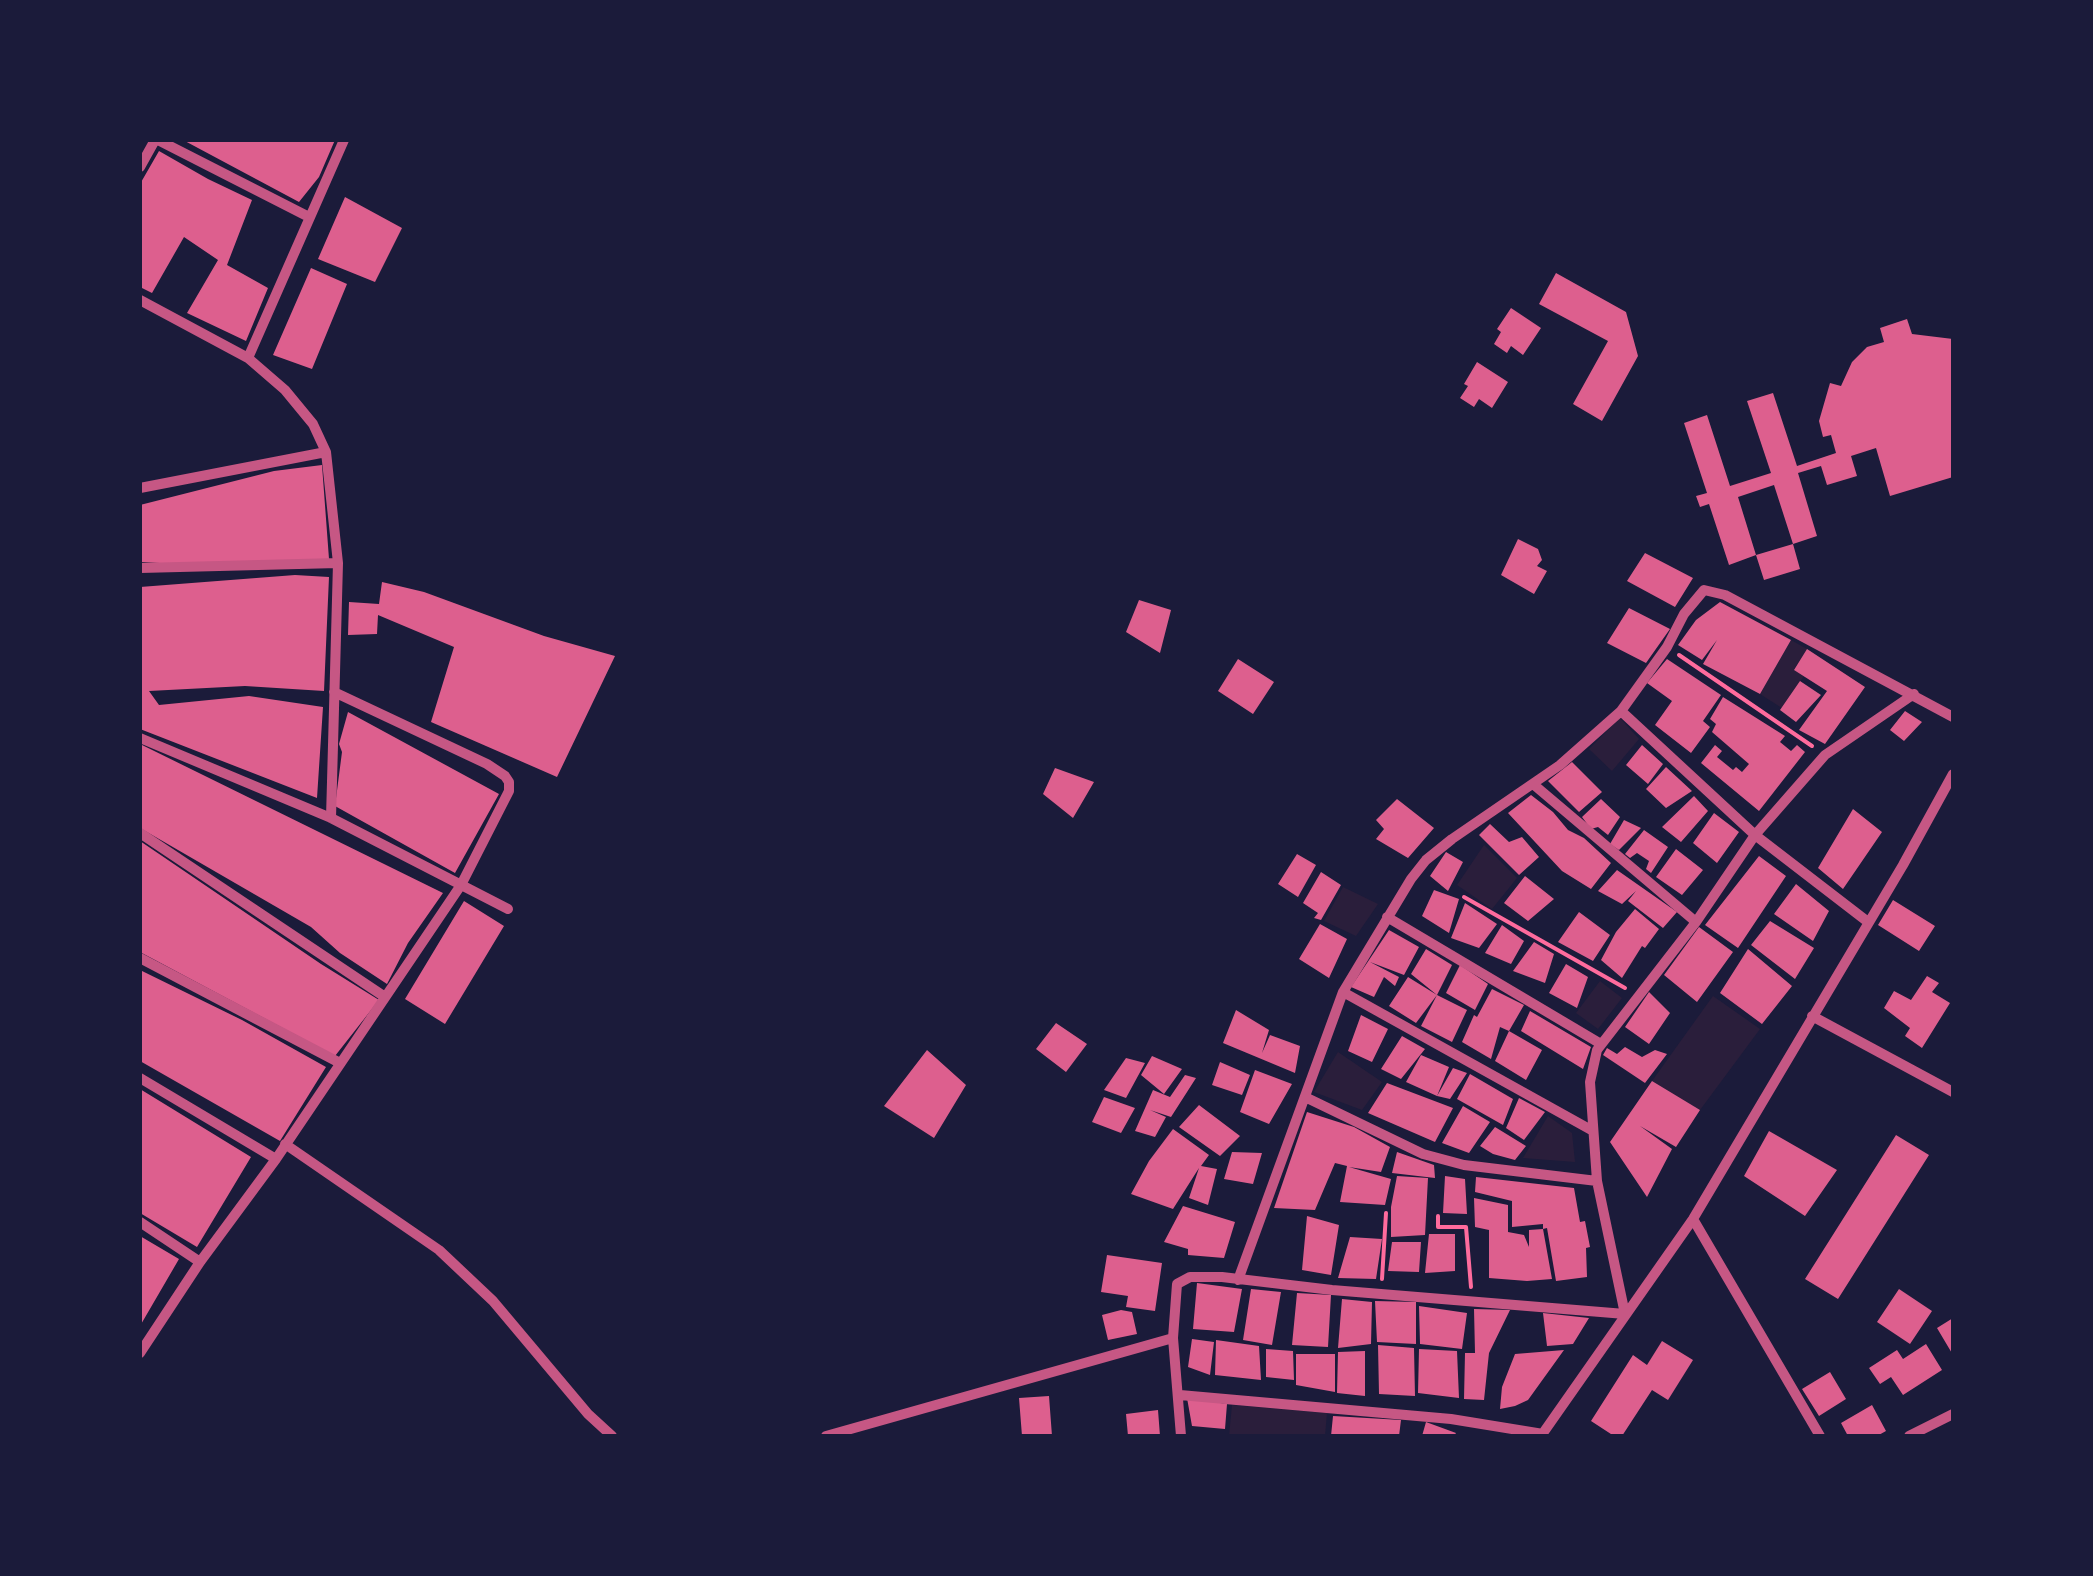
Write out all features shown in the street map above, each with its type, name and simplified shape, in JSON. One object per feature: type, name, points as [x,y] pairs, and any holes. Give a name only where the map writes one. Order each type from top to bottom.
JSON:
[{"type":"street","points":[[140,167],[156,140],[309,218]]},
{"type":"street","points":[[248,358],[344,140]]},
{"type":"street","points":[[140,300],[248,358],[285,390],[313,424],[326,452],[338,563],[331,818]]},
{"type":"street","points":[[140,488],[326,452]]},
{"type":"street","points":[[140,568],[338,563]]},
{"type":"street","points":[[1238,1280],[1343,992],[1426,860],[1533,784],[1621,711],[1704,590],[1714,591],[1953,717]]},
{"type":"street","points":[[140,1353],[144,1339],[276,1159],[462,885],[506,800],[509,782],[488,764],[334,692]]},
{"type":"street","points":[[1625,1314],[1597,1181],[1591,1068],[1601,1044],[1696,922],[1755,835],[1825,755],[1914,694]]},
{"type":"street","points":[[1621,711],[1755,835],[1868,922]]},
{"type":"street","points":[[140,738],[331,818],[508,909]]},
{"type":"street","points":[[1180,1394],[1451,1419],[1542,1435],[1692,1218],[1953,774]]},
{"type":"street","points":[[1533,784],[1696,922]]},
{"type":"street","points":[[140,833],[386,997]]},
{"type":"street","points":[[1388,917],[1601,1044]]},
{"type":"street","points":[[140,958],[340,1064]]},
{"type":"street","points":[[1343,992],[1593,1131]]},
{"type":"street","points":[[1812,1016],[1953,1092]]},
{"type":"street","points":[[140,1078],[276,1159]]},
{"type":"street","points":[[1305,1097],[1423,1154],[1464,1164],[1597,1181]]},
{"type":"street","points":[[285,1144],[439,1250],[493,1301],[588,1414],[612,1436]]},
{"type":"street","points":[[1692,1218],[1820,1436]]},
{"type":"street","points":[[140,1222],[200,1262]]},
{"type":"street","points":[[1181,1436],[1173,1338],[1177,1284],[1190,1277],[1625,1314]]},
{"type":"street","points":[[826,1436],[1173,1338]]},
{"type":"street","points":[[1910,1436],[1953,1414]]},
{"type":"path","points":[[1667,647],[1825,755]]},
{"type":"path","points":[[1464,896],[1638,996]]},
{"type":"path","points":[[1381,1294],[1386,1214]]},
{"type":"path","points":[[1438,1216],[1438,1226],[1466,1227],[1472,1302]]},
{"type":"shaded area","points":[[1791,640],[1807,649],[1794,669],[1804,676],[1782,708],[1760,694]]},
{"type":"shaded area","points":[[1620,718],[1639,739],[1612,771],[1589,749]]},
{"type":"shaded area","points":[[1484,845],[1517,878],[1492,909],[1457,885]]},
{"type":"shaded area","points":[[1343,887],[1378,904],[1356,936],[1324,921]]},
{"type":"shaded area","points":[[1600,981],[1622,998],[1598,1029],[1576,1013]]},
{"type":"shaded area","points":[[1713,996],[1760,1029],[1700,1110],[1652,1081]]},
{"type":"shaded area","points":[[1338,1052],[1382,1082],[1362,1110],[1314,1092]]},
{"type":"shaded area","points":[[1548,1116],[1572,1133],[1575,1162],[1523,1158]]},
{"type":"shaded area","points":[[1232,1405],[1327,1413],[1325,1436],[1229,1436]]},
{"type":"building","points":[[183,140],[335,140],[319,177],[299,202]]},
{"type":"building","points":[[159,151],[252,200],[227,265],[268,288],[246,341],[187,313],[218,260],[184,237],[152,293],[140,287],[140,184]]},
{"type":"building","points":[[345,197],[402,228],[375,282],[318,259]]},
{"type":"building","points":[[311,268],[347,284],[312,369],[273,355]]},
{"type":"building","points":[[1556,273],[1626,312],[1638,356],[1602,421],[1573,404],[1608,341],[1539,304]]},
{"type":"building","points":[[1511,308],[1541,328],[1523,355],[1511,346],[1507,353],[1494,344],[1501,332],[1497,329]]},
{"type":"building","points":[[1907,319],[1912,334],[1953,339],[1953,477],[1890,496],[1876,448],[1851,456],[1857,476],[1827,485],[1821,466],[1798,473],[1817,536],[1793,544],[1774,485],[1738,497],[1756,555],[1729,565],[1709,504],[1700,507],[1696,496],[1707,493],[1684,423],[1707,415],[1730,486],[1771,473],[1747,401],[1773,393],[1797,466],[1836,453],[1831,435],[1823,437],[1819,421],[1830,383],[1841,386],[1852,362],[1867,347],[1884,342],[1880,328]]},
{"type":"building","points":[[1477,362],[1508,382],[1492,408],[1479,399],[1474,407],[1460,398]]},
{"type":"building","points":[[322,465],[329,559],[140,562],[140,505],[274,471]]},
{"type":"building","points":[[1518,539],[1538,549],[1542,560],[1537,566],[1547,571],[1534,594],[1501,575]]},
{"type":"building","points":[[1793,544],[1800,569],[1764,580],[1756,555]]},
{"type":"building","points":[[1645,553],[1693,578],[1675,607],[1627,581]]},
{"type":"building","points":[[295,575],[329,577],[324,691],[245,686],[149,691],[159,705],[249,696],[323,707],[317,798],[140,729],[140,587]]},
{"type":"building","points":[[382,582],[424,592],[544,636],[615,656],[557,777],[431,722],[454,647],[378,615],[377,634],[348,635],[349,602],[379,604]]},
{"type":"building","points":[[1139,600],[1171,610],[1160,653],[1126,632]]},
{"type":"building","points":[[1720,602],[1791,640],[1760,694],[1703,664],[1717,640],[1702,660],[1678,645],[1696,620]]},
{"type":"building","points":[[1629,608],[1670,629],[1646,663],[1607,643]]},
{"type":"building","points":[[1807,649],[1865,687],[1825,744],[1799,730],[1827,691],[1794,670]]},
{"type":"building","points":[[1238,659],[1274,682],[1253,714],[1218,691]]},
{"type":"building","points":[[1667,659],[1721,695],[1703,721],[1710,727],[1691,753],[1655,725],[1672,701],[1647,683]]},
{"type":"building","points":[[1800,681],[1821,695],[1796,722],[1780,710]]},
{"type":"building","points":[[1723,697],[1785,736],[1780,742],[1791,751],[1797,745],[1805,752],[1759,811],[1701,763],[1715,745],[1722,751],[1717,757],[1733,770],[1736,767],[1742,772],[1749,764],[1712,732],[1716,724],[1710,719]]},
{"type":"building","points":[[1905,711],[1922,722],[1904,741],[1890,730]]},
{"type":"building","points":[[348,712],[499,794],[455,873],[335,806],[342,752],[339,744]]},
{"type":"building","points":[[140,744],[443,893],[408,943],[387,984],[340,953],[311,927],[140,828]]},
{"type":"building","points":[[1642,745],[1663,764],[1648,784],[1626,765]]},
{"type":"building","points":[[1572,762],[1602,792],[1579,812],[1548,781]]},
{"type":"building","points":[[1666,767],[1692,791],[1666,808],[1646,789]]},
{"type":"building","points":[[1055,768],[1094,782],[1073,818],[1043,794]]},
{"type":"building","points":[[1531,795],[1611,863],[1591,889],[1562,871],[1508,813]]},
{"type":"building","points":[[1694,796],[1708,811],[1681,842],[1662,827]]},
{"type":"building","points":[[1397,799],[1434,828],[1408,858],[1376,839],[1384,829],[1376,820]]},
{"type":"building","points":[[1601,799],[1620,817],[1608,835],[1598,827],[1591,829],[1582,817]]},
{"type":"building","points":[[1853,809],[1882,832],[1843,889],[1818,868]]},
{"type":"building","points":[[1714,813],[1739,832],[1717,863],[1693,843]]},
{"type":"building","points":[[1624,820],[1641,828],[1619,850],[1610,844]]},
{"type":"building","points":[[1490,824],[1509,842],[1522,837],[1539,857],[1519,875],[1479,835]]},
{"type":"building","points":[[1644,830],[1668,847],[1651,873],[1646,869],[1649,861],[1637,853],[1630,858],[1625,854]]},
{"type":"building","points":[[140,841],[379,1000],[335,1056],[140,952]]},
{"type":"building","points":[[1676,849],[1703,870],[1682,895],[1656,877]]},
{"type":"building","points":[[1446,852],[1463,862],[1448,891],[1430,876]]},
{"type":"building","points":[[1297,854],[1316,865],[1298,897],[1278,884]]},
{"type":"building","points":[[1759,856],[1786,876],[1738,948],[1705,925]]},
{"type":"building","points":[[1617,870],[1677,912],[1663,928],[1628,901],[1636,891],[1622,904],[1598,891]]},
{"type":"building","points":[[1321,872],[1341,885],[1321,920],[1314,918],[1318,913],[1303,903]]},
{"type":"building","points":[[1525,876],[1554,899],[1528,921],[1504,903]]},
{"type":"building","points":[[1796,884],[1829,911],[1813,941],[1774,914]]},
{"type":"building","points":[[1434,890],[1459,899],[1449,933],[1422,916]]},
{"type":"building","points":[[1893,900],[1935,926],[1919,951],[1878,925]]},
{"type":"building","points":[[464,901],[504,926],[445,1024],[405,999]]},
{"type":"building","points":[[1465,903],[1497,924],[1479,948],[1451,938]]},
{"type":"building","points":[[1635,909],[1659,929],[1645,948],[1642,946],[1622,978],[1601,960],[1616,932]]},
{"type":"building","points":[[1579,912],[1610,935],[1593,961],[1558,942]]},
{"type":"building","points":[[1770,921],[1814,948],[1795,979],[1751,945]]},
{"type":"building","points":[[1320,924],[1347,939],[1329,978],[1299,959]]},
{"type":"building","points":[[1502,925],[1524,941],[1511,964],[1485,953]]},
{"type":"building","points":[[1699,927],[1733,952],[1697,1002],[1664,975]]},
{"type":"building","points":[[1389,930],[1419,947],[1404,975],[1370,962],[1399,977],[1395,986],[1384,977],[1374,997],[1351,987]]},
{"type":"building","points":[[1534,942],[1554,954],[1545,983],[1513,971]]},
{"type":"building","points":[[1426,949],[1452,965],[1437,995],[1411,974]]},
{"type":"building","points":[[1748,949],[1792,986],[1762,1024],[1720,993]]},
{"type":"building","points":[[1566,964],[1588,977],[1577,1008],[1549,993]]},
{"type":"building","points":[[1460,965],[1488,984],[1475,1010],[1446,993]]},
{"type":"building","points":[[140,970],[326,1067],[280,1141],[140,1061]]},
{"type":"building","points":[[1927,976],[1939,983],[1932,992],[1950,1003],[1922,1048],[1905,1036],[1910,1028],[1884,1008],[1894,991],[1911,1000]]},
{"type":"building","points":[[1408,977],[1437,995],[1416,1023],[1389,1006]]},
{"type":"building","points":[[1492,989],[1524,1005],[1509,1031],[1500,1027],[1491,1059],[1462,1042]]},
{"type":"building","points":[[1649,992],[1670,1013],[1649,1044],[1625,1027]]},
{"type":"building","points":[[1437,995],[1467,1010],[1452,1042],[1421,1026]]},
{"type":"building","points":[[1236,1010],[1269,1030],[1262,1053],[1270,1035],[1300,1046],[1295,1073],[1223,1043]]},
{"type":"building","points":[[1530,1011],[1591,1047],[1583,1069],[1521,1031]]},
{"type":"building","points":[[1361,1015],[1388,1029],[1372,1062],[1348,1051]]},
{"type":"building","points":[[1056,1023],[1087,1044],[1066,1072],[1036,1049]]},
{"type":"building","points":[[1509,1031],[1542,1050],[1526,1080],[1495,1061]]},
{"type":"building","points":[[1402,1036],[1425,1049],[1401,1079],[1381,1069]]},
{"type":"building","points":[[1625,1047],[1642,1057],[1655,1050],[1667,1054],[1645,1083],[1603,1055],[1607,1048],[1617,1054]]},
{"type":"building","points":[[927,1050],[966,1085],[934,1138],[884,1106]]},
{"type":"building","points":[[1421,1055],[1449,1067],[1437,1096],[1406,1082]]},
{"type":"building","points":[[1152,1056],[1182,1069],[1164,1094],[1141,1075]]},
{"type":"building","points":[[1126,1058],[1145,1063],[1126,1098],[1104,1090]]},
{"type":"building","points":[[1220,1062],[1250,1075],[1242,1095],[1212,1085]]},
{"type":"building","points":[[1453,1068],[1467,1073],[1450,1099],[1437,1096]]},
{"type":"building","points":[[1255,1070],[1292,1084],[1269,1124],[1240,1112]]},
{"type":"building","points":[[1470,1074],[1513,1099],[1503,1125],[1457,1099]]},
{"type":"building","points":[[1185,1075],[1196,1078],[1171,1117],[1150,1110],[1166,1117],[1155,1137],[1135,1131],[1153,1090],[1170,1097]]},
{"type":"building","points":[[1652,1081],[1700,1110],[1676,1147],[1640,1126],[1672,1149],[1647,1197],[1610,1142]]},
{"type":"building","points":[[1387,1083],[1453,1108],[1435,1142],[1368,1113]]},
{"type":"building","points":[[140,1089],[251,1157],[197,1247],[140,1213]]},
{"type":"building","points":[[1104,1097],[1135,1108],[1121,1133],[1092,1122]]},
{"type":"building","points":[[1519,1098],[1545,1112],[1524,1140],[1506,1128]]},
{"type":"building","points":[[1199,1105],[1240,1136],[1220,1156],[1179,1127]]},
{"type":"building","points":[[1463,1106],[1490,1122],[1469,1153],[1442,1143]]},
{"type":"building","points":[[1307,1112],[1354,1127],[1390,1147],[1381,1172],[1349,1167],[1391,1179],[1385,1205],[1340,1202],[1347,1166],[1335,1163],[1315,1210],[1274,1208]]},
{"type":"building","points":[[1495,1127],[1526,1146],[1515,1160],[1480,1146]]},
{"type":"building","points":[[1173,1129],[1209,1155],[1201,1166],[1217,1169],[1208,1205],[1189,1198],[1199,1168],[1173,1209],[1131,1194]]},
{"type":"building","points":[[1769,1131],[1837,1170],[1805,1216],[1744,1176]]},
{"type":"building","points":[[1896,1135],[1929,1155],[1838,1299],[1805,1279]]},
{"type":"building","points":[[1232,1152],[1262,1153],[1253,1184],[1224,1179]]},
{"type":"building","points":[[1397,1152],[1434,1165],[1435,1178],[1392,1173]]},
{"type":"building","points":[[1397,1176],[1428,1178],[1425,1235],[1391,1237]]},
{"type":"building","points":[[1445,1176],[1465,1179],[1467,1214],[1443,1213]]},
{"type":"building","points":[[1476,1177],[1574,1188],[1580,1222],[1585,1221],[1590,1247],[1586,1248],[1587,1277],[1556,1281],[1547,1228],[1543,1229],[1543,1224],[1512,1227],[1512,1201],[1475,1192]]},
{"type":"building","points":[[1474,1198],[1508,1205],[1508,1232],[1524,1235],[1529,1247],[1529,1230],[1543,1229],[1552,1279],[1489,1278],[1489,1230],[1475,1227]]},
{"type":"building","points":[[1183,1206],[1235,1222],[1224,1258],[1188,1255],[1188,1249],[1164,1242]]},
{"type":"building","points":[[1307,1216],[1339,1225],[1331,1275],[1302,1270]]},
{"type":"building","points":[[1429,1234],[1455,1234],[1455,1271],[1425,1273]]},
{"type":"building","points":[[140,1236],[179,1259],[140,1326]]},
{"type":"building","points":[[1350,1237],[1382,1239],[1376,1279],[1338,1278]]},
{"type":"building","points":[[1392,1242],[1421,1242],[1419,1272],[1388,1271]]},
{"type":"building","points":[[1107,1255],[1162,1263],[1155,1311],[1126,1307],[1128,1296],[1101,1292]]},
{"type":"building","points":[[1197,1283],[1242,1289],[1234,1332],[1193,1329]]},
{"type":"building","points":[[1251,1289],[1281,1292],[1272,1345],[1243,1340]]},
{"type":"building","points":[[1899,1289],[1932,1311],[1910,1344],[1877,1322]]},
{"type":"building","points":[[1297,1293],[1331,1295],[1328,1347],[1292,1345]]},
{"type":"building","points":[[1342,1299],[1372,1302],[1371,1344],[1338,1348]]},
{"type":"building","points":[[1375,1301],[1416,1302],[1416,1344],[1377,1342]]},
{"type":"building","points":[[1419,1306],[1467,1313],[1462,1349],[1420,1344]]},
{"type":"building","points":[[1474,1309],[1510,1310],[1489,1353],[1484,1400],[1464,1399],[1465,1353],[1475,1353]]},
{"type":"building","points":[[1121,1310],[1132,1312],[1137,1334],[1108,1340],[1102,1315]]},
{"type":"building","points":[[1543,1313],[1589,1318],[1573,1344],[1547,1346]]},
{"type":"building","points":[[1953,1318],[1953,1355],[1937,1328]]},
{"type":"building","points":[[1192,1339],[1214,1342],[1210,1375],[1188,1367]]},
{"type":"building","points":[[1216,1340],[1259,1346],[1261,1380],[1215,1375]]},
{"type":"building","points":[[1662,1341],[1693,1360],[1668,1400],[1652,1390],[1622,1436],[1614,1436],[1591,1421],[1633,1355],[1647,1365]]},
{"type":"building","points":[[1926,1344],[1942,1370],[1903,1395],[1891,1377],[1880,1384],[1869,1368],[1897,1350],[1903,1359]]},
{"type":"building","points":[[1378,1345],[1414,1348],[1415,1396],[1379,1394]]},
{"type":"building","points":[[1266,1349],[1293,1351],[1294,1380],[1266,1377]]},
{"type":"building","points":[[1419,1349],[1457,1351],[1459,1398],[1418,1393]]},
{"type":"building","points":[[1564,1350],[1528,1400],[1500,1409],[1502,1387],[1515,1354]]},
{"type":"building","points":[[1365,1351],[1365,1396],[1337,1393],[1338,1352]]},
{"type":"building","points":[[1296,1354],[1335,1354],[1335,1392],[1296,1385]]},
{"type":"building","points":[[1830,1372],[1846,1399],[1819,1416],[1802,1389]]},
{"type":"building","points":[[1049,1396],[1052,1436],[1022,1436],[1019,1398]]},
{"type":"building","points":[[1187,1398],[1227,1404],[1225,1429],[1192,1426]]},
{"type":"building","points":[[1872,1405],[1886,1431],[1877,1436],[1848,1436],[1841,1423]]},
{"type":"building","points":[[1158,1410],[1160,1436],[1128,1436],[1126,1414]]},
{"type":"building","points":[[1333,1416],[1401,1420],[1399,1436],[1331,1436]]},
{"type":"building","points":[[1426,1422],[1456,1433],[1422,1436]]}]
